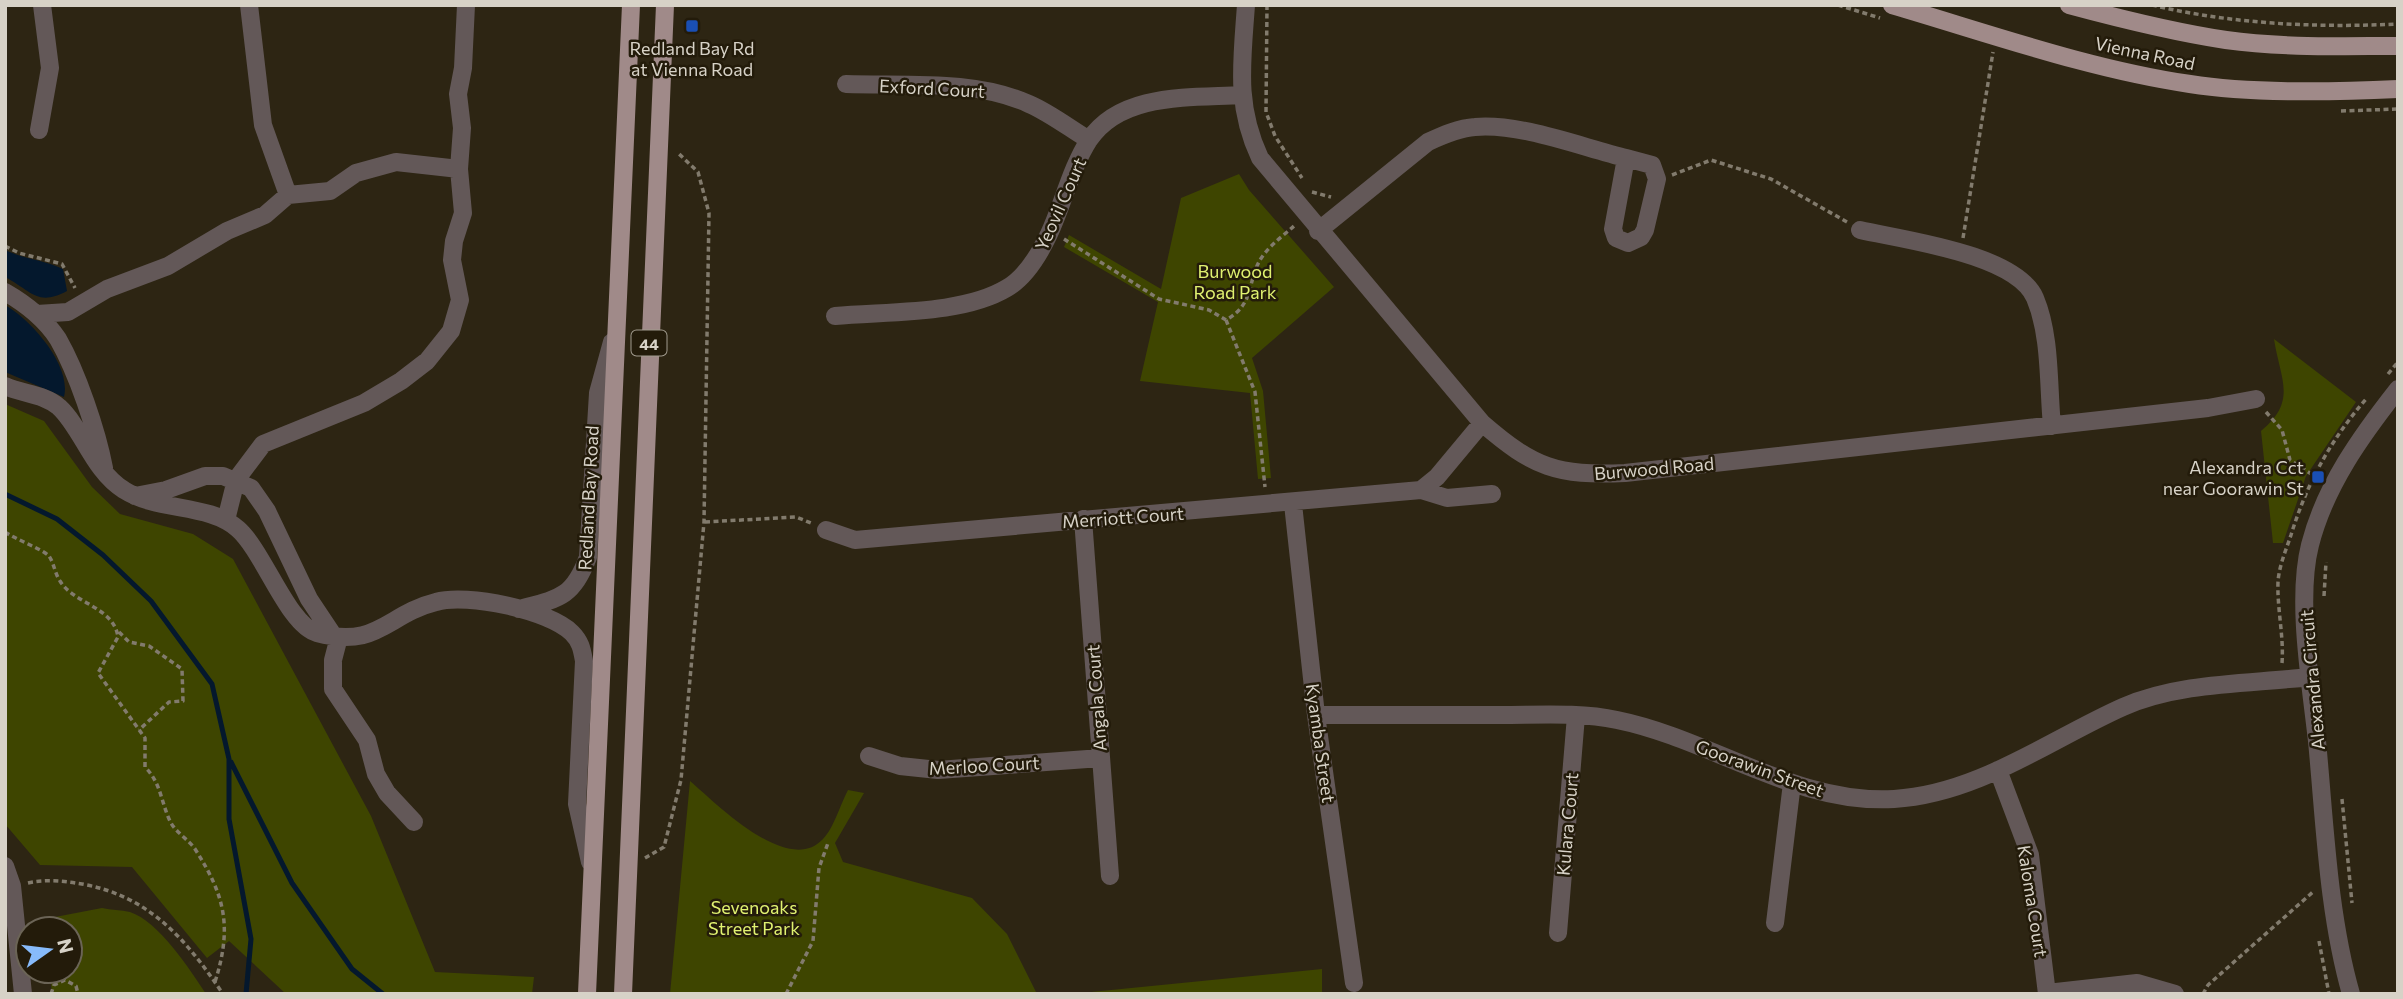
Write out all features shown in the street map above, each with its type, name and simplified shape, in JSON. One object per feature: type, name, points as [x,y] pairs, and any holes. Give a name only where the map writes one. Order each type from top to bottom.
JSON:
[{"type":"main road","name":"Redland Bay Road","points":[[586,994],[631,5]]},
{"type":"main road","name":"44","points":[[623,994],[657,134],[665,5]]},
{"type":"main road","name":"Vienna Road","points":[[1892,5],[2116,71],[2193,85],[2299,90],[2398,89]]},
{"type":"main road","name":"Vienna Road","points":[[2069,5],[2140,24],[2229,40],[2311,46],[2398,46]]},
{"type":"street","points":[[39,130],[50,68],[42,5]]},
{"type":"street","points":[[249,5],[263,125],[288,195]]},
{"type":"street","points":[[226,520],[236,480],[263,444],[364,403],[401,381],[440,349],[451,331],[460,300],[453,260],[454,241],[463,213],[459,169],[462,128],[458,94],[466,5]]},
{"type":"street","name":"Burwood Road","points":[[1246,5],[1242,95],[1247,130],[1260,158],[1482,423],[1510,447],[1540,466],[1578,475],[1625,473],[2208,408],[2256,399]]},
{"type":"street","name":"Exford Court","points":[[846,84],[970,89],[999,93],[1030,104],[1089,140]]},
{"type":"street","name":"Yeovil Court","points":[[835,316],[981,301],[1010,287],[1038,256],[1089,140],[1104,124],[1128,109],[1183,97],[1242,95]]},
{"type":"street","points":[[1318,230],[1428,142],[1446,134],[1475,127],[1510,129],[1626,158],[1652,165],[1657,177],[1645,230],[1635,242],[1622,242],[1616,237],[1613,221],[1626,158]]},
{"type":"street","points":[[37,314],[75,307],[168,266],[228,231],[265,215],[288,195],[330,191],[356,173],[396,162],[459,169]]},
{"type":"street","points":[[1860,230],[1993,261],[2022,279],[2035,296],[2043,324],[2052,426]]},
{"type":"street","points":[[5,292],[37,314],[58,340],[99,444],[104,468]]},
{"type":"street","points":[[58,340],[75,307]]},
{"type":"street","points":[[519,609],[567,594],[581,575],[588,557],[598,393],[618,322]]},
{"type":"street","points":[[5,386],[40,396],[59,407],[90,456],[118,486],[134,496],[171,509],[226,520],[255,547],[279,591],[304,625],[316,633],[349,638],[374,633],[415,609],[454,598],[474,599],[519,609],[565,626],[582,646],[584,661],[577,804],[592,872]]},
{"type":"street","name":"Alexandra Circuit","points":[[2351,994],[2330,876],[2310,677],[2306,567],[2309,547],[2332,486],[2398,389]]},
{"type":"street","points":[[1421,491],[1437,477],[1482,423]]},
{"type":"street","points":[[134,496],[166,490],[205,475],[236,480],[251,488],[267,511],[309,599],[336,636],[332,667],[334,689],[367,740],[382,783],[414,822]]},
{"type":"street","name":"Merriott Court","points":[[826,530],[855,540],[1421,491],[1447,498],[1492,494]]},
{"type":"street","name":"Kyamba Street","points":[[1293,503],[1316,715],[1354,983]]},
{"type":"street","name":"Angala Court","points":[[1083,519],[1110,876]]},
{"type":"street","name":"Goorawin Street","points":[[1316,715],[1576,716],[1614,719],[1650,728],[1792,783],[1850,799],[1895,799],[1937,792],[1998,770],[2124,707],[2158,695],[2220,685],[2310,677]]},
{"type":"street","name":"Kulara Court","points":[[1558,933],[1576,716]]},
{"type":"street","name":"Merloo Court","points":[[869,755],[900,766],[938,770],[1101,758]]},
{"type":"street","name":"Kaloma Court","points":[[1998,770],[2030,855],[2047,993]]},
{"type":"street","points":[[1775,923],[1792,783]]},
{"type":"street","points":[[5,866],[12,886],[23,994]]},
{"type":"street","points":[[2047,993],[2137,983],[2175,994]]},
{"type":"path","points":[[1267,5],[1266,112],[1275,136],[1304,181]]},
{"type":"path","points":[[2152,5],[2232,20],[2360,26],[2398,24]]},
{"type":"path","points":[[1961,254],[1996,36]]},
{"type":"path","points":[[629,868],[664,847],[681,780],[704,522],[709,213],[698,172],[657,134]]},
{"type":"path","points":[[1657,177],[1669,177],[1711,159],[1770,179],[1860,230]]},
{"type":"path","points":[[1311,192],[1330,196],[1336,201]]},
{"type":"path","points":[[1226,320],[1240,312],[1250,295],[1255,272],[1264,253],[1306,215]]},
{"type":"path","points":[[1050,231],[1159,299],[1209,310],[1226,320],[1255,392],[1267,506]]},
{"type":"path","points":[[5,246],[62,264],[75,307]]},
{"type":"path","points":[[2256,399],[2282,429],[2290,460],[2332,486]]},
{"type":"path","points":[[704,522],[796,517],[826,530]]},
{"type":"path","points":[[5,532],[48,555],[60,582],[78,598],[102,612],[129,642],[149,646],[182,669],[183,701],[169,702],[139,730]]},
{"type":"path","points":[[2323,604],[2327,559]]},
{"type":"path","points":[[117,630],[118,637],[97,673],[145,738],[145,768],[154,776],[170,822],[194,847],[217,888],[226,923],[225,950],[215,982]]},
{"type":"path","points":[[2340,786],[2353,913]]},
{"type":"path","points":[[786,994],[813,941],[819,868],[828,843]]},
{"type":"path","points":[[2203,994],[2208,985],[2330,876]]},
{"type":"path","points":[[12,886],[36,881],[62,881],[110,889],[130,897],[172,931],[223,994]]},
{"type":"path","points":[[51,994],[54,985]]},
{"type":"green space","name":"Burwood Road Park","points":[[1239,174],[1249,190],[1334,287],[1252,358],[1263,391],[1271,478],[1258,479],[1250,393],[1140,381],[1158,302],[1064,247],[1069,235],[1161,289],[1181,198]]},
{"type":"green space","points":[[2274,339],[2356,402],[2306,476],[2283,543],[2273,543],[2261,431],[2279,410],[2283,399],[2284,389]]},
{"type":"green space","points":[[5,404],[44,421],[92,487],[120,514],[193,534],[233,559],[371,816],[435,972],[534,977],[532,994],[286,994],[229,941],[207,958],[132,867],[40,865],[5,824]]},
{"type":"green space","name":"Sevenoaks Street Park","points":[[690,781],[753,832],[772,843],[791,849],[808,848],[823,839],[834,823],[848,790],[864,793],[835,843],[843,862],[972,898],[1007,934],[1037,994],[670,994]]},
{"type":"green space","points":[[102,908],[130,912],[141,917],[162,935],[206,994],[52,994],[51,985],[84,985],[84,915],[65,915]]},
{"type":"green space","points":[[1322,969],[1322,994],[1071,994]]},
{"type":"water","points":[[5,250],[63,269],[67,291],[57,296],[41,297],[5,277]]},
{"type":"water","points":[[5,305],[26,321],[47,344],[62,371],[64,397],[5,372]]},
{"type":"waterway","points":[[5,494],[57,519],[103,555],[151,601],[212,684],[229,759],[229,819],[251,939],[246,994]]},
{"type":"waterway","points":[[231,762],[292,883],[352,969],[383,994]]},
{"type":"place","name":"Redland Bay Rd at Vienna Road","points":[[692,26]]},
{"type":"place","name":"Alexandra Cct near Goorawin St","points":[[2318,477]]}]
